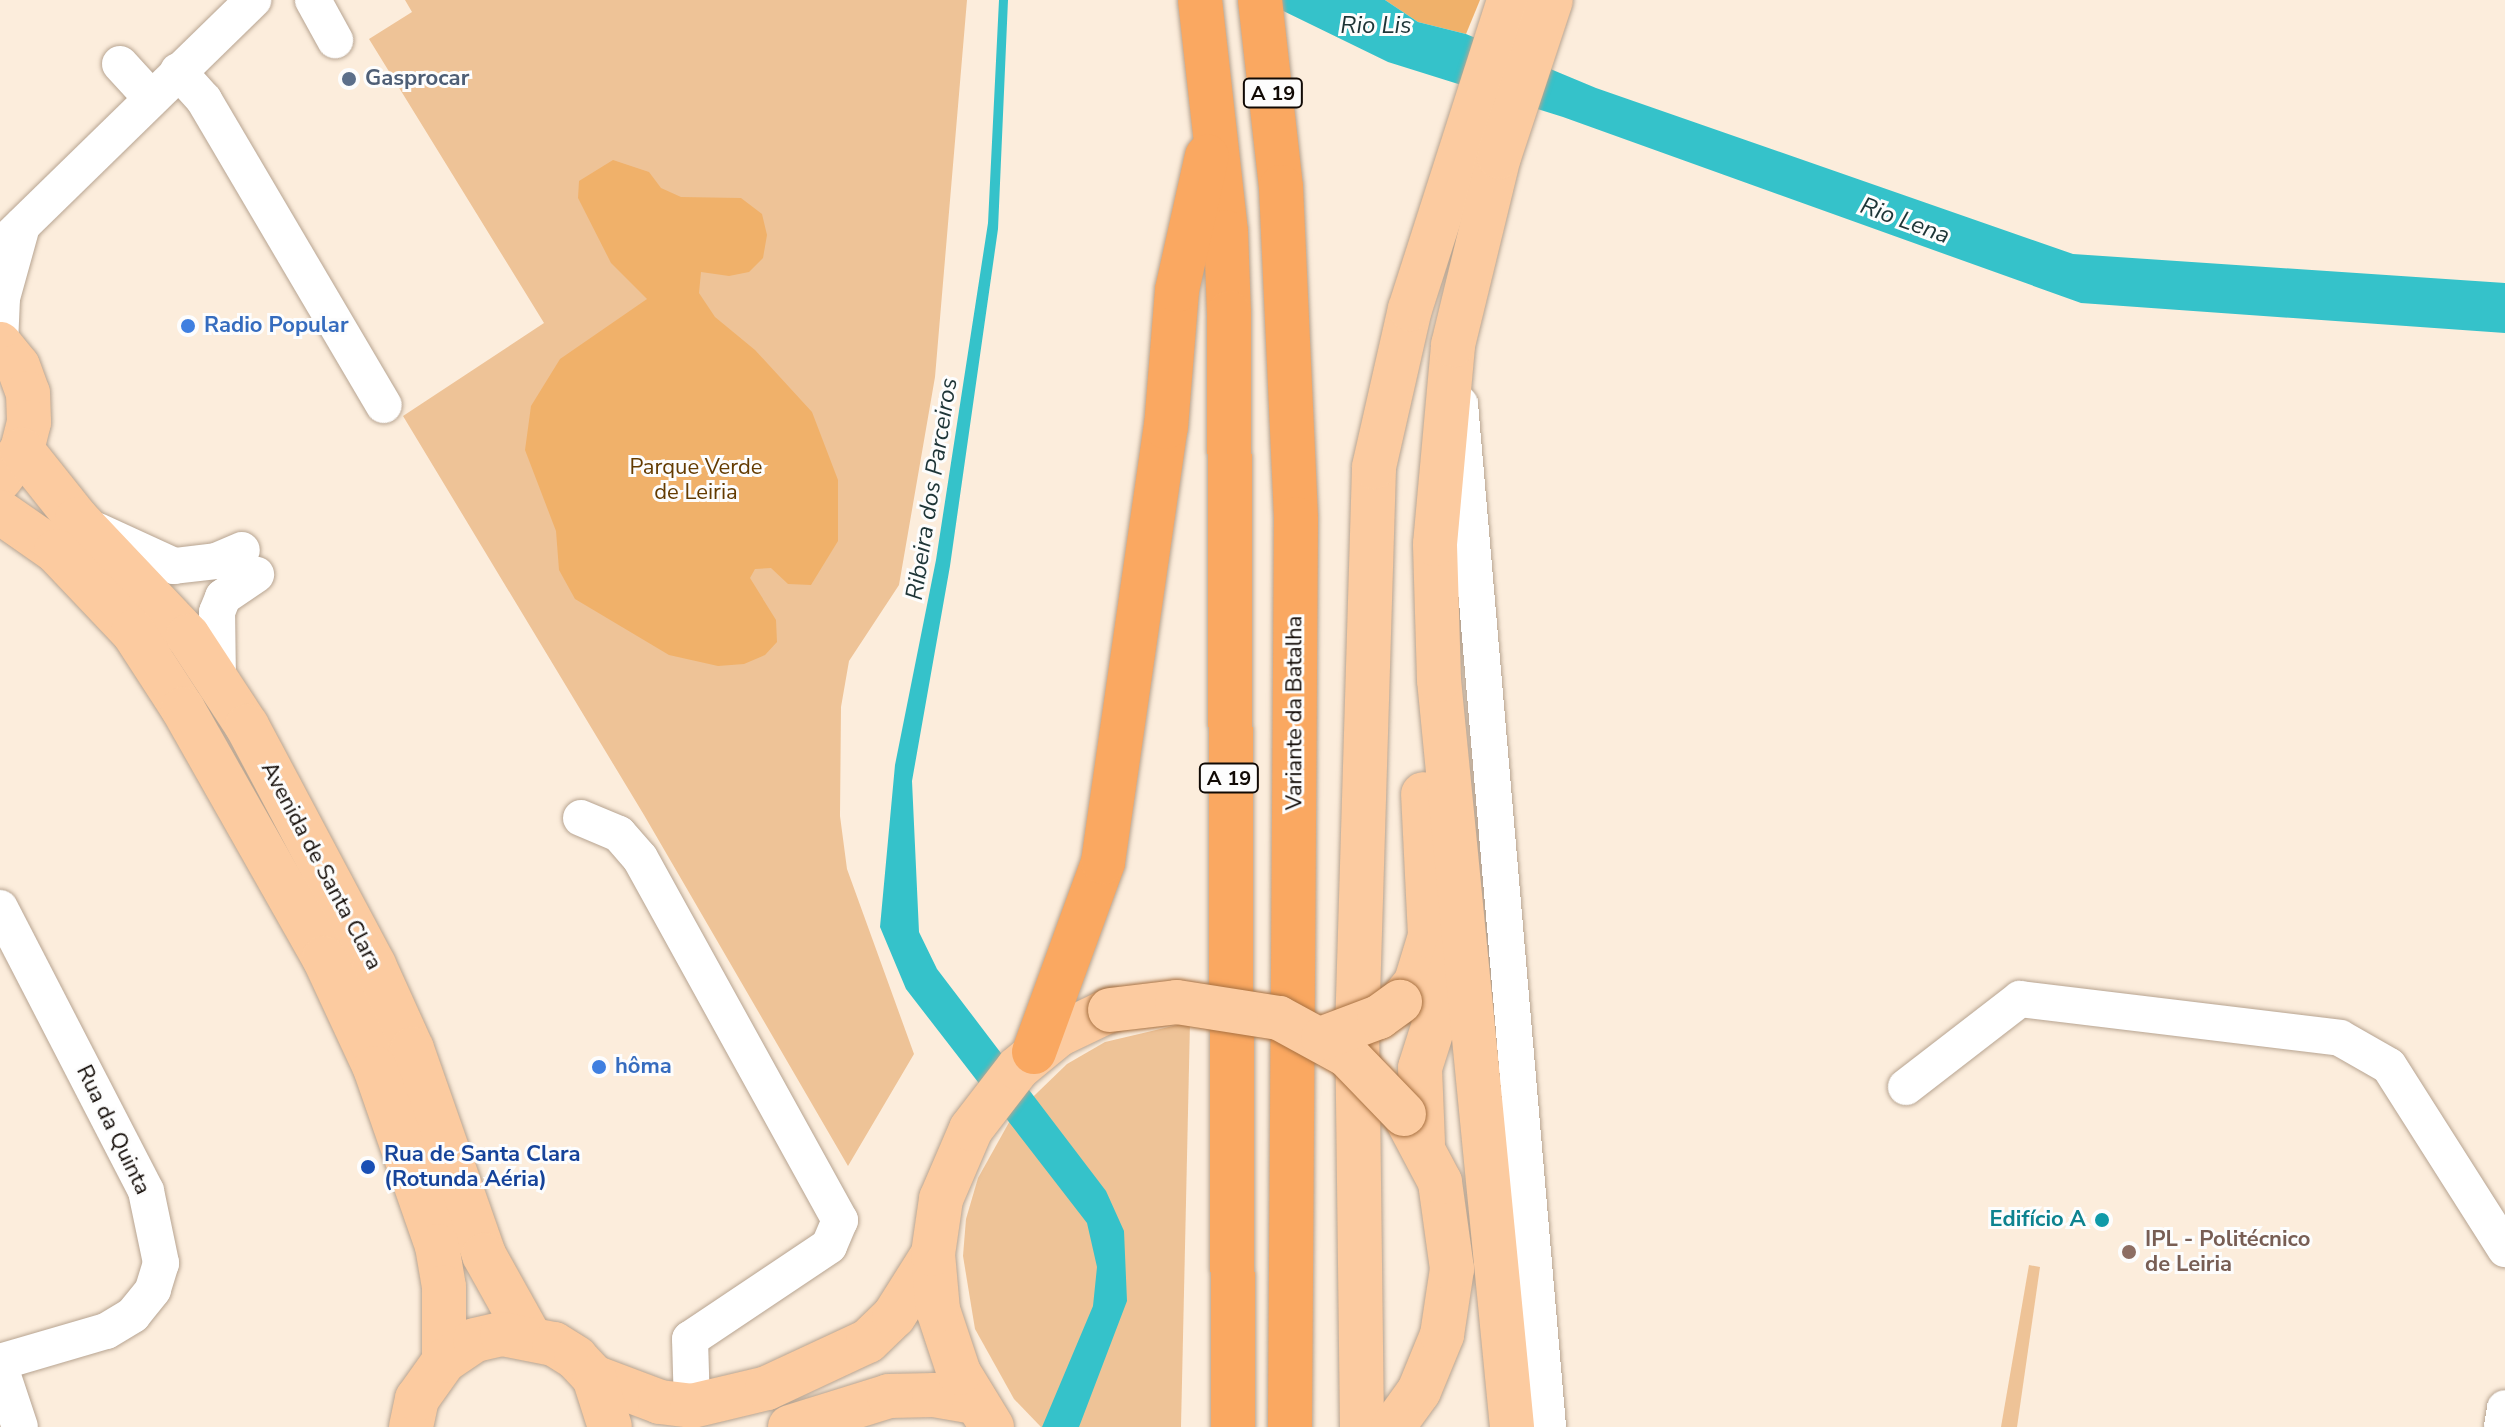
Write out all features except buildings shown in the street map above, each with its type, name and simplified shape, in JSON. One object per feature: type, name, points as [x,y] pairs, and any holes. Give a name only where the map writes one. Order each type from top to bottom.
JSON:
[{"type":"highway","name":"A 19","points":[[1200,0],[1226,232],[1232,497],[1233,1427]]},
{"type":"highway","name":"Variante da Batalha","points":[[1260,0],[1281,187],[1296,519],[1290,1427]]},
{"type":"highway","points":[[1034,1052],[1103,862],[1166,427],[1177,290],[1214,130]]},
{"type":"main road","points":[[1509,0],[1479,152],[1453,345],[1439,475],[1435,608],[1512,1427]]},
{"type":"main road","points":[[1401,1418],[1357,1031],[1369,533],[1374,467],[1392,372],[1435,229],[1479,152],[1551,0]]},
{"type":"main road","points":[[1323,1038],[1379,1017],[1400,1002],[1416,982],[1430,936],[1413,684],[1410,538],[1435,229]]},
{"type":"main road","points":[[0,344],[18,366],[28,393],[29,422],[11,464]]},
{"type":"main road","name":"Avenida de Santa Clara","points":[[11,464],[77,519],[155,597],[218,680],[374,965],[412,1049],[484,1255],[529,1336]]},
{"type":"main road","name":"Avenida de Santa Clara","points":[[0,512],[56,551],[133,632],[183,709],[324,958],[375,1068],[437,1246],[445,1300],[444,1361]]},
{"type":"main road","points":[[1413,1129],[1420,1068],[1451,975],[1464,915]]},
{"type":"main road","points":[[983,1415],[945,1338],[933,1254],[941,1199],[958,1154],[981,1113],[1034,1052],[1110,1010],[1164,1003],[1220,1006],[1279,1018],[1323,1038],[1347,1055],[1413,1129],[1440,1182],[1452,1269],[1442,1335],[1401,1418]]},
{"type":"main road","points":[[411,1427],[417,1399],[444,1361],[475,1340],[529,1336],[554,1344],[594,1377],[660,1402],[692,1406],[767,1388],[868,1341],[894,1316],[933,1254]]},
{"type":"main road","points":[[594,1377],[610,1427]]},
{"type":"main road","points":[[790,1427],[889,1396],[934,1395],[983,1415]]},
{"type":"street","points":[[0,344],[2,298],[11,236],[253,0]]},
{"type":"street","points":[[313,0],[335,40]]},
{"type":"street","points":[[120,64],[151,98]]},
{"type":"street","points":[[178,71],[204,100],[384,405]]},
{"type":"street","points":[[1453,345],[1548,1427]]},
{"type":"street","points":[[77,519],[129,549],[174,566],[216,561],[249,563],[223,597],[217,612],[218,680]]},
{"type":"street","points":[[581,818],[619,834],[640,858],[840,1220],[829,1246],[690,1339],[692,1406]]},
{"type":"street","name":"Rua da Quinta","points":[[0,908],[146,1191],[161,1263],[153,1290],[133,1315],[106,1331],[0,1364]]},
{"type":"street","points":[[1906,1087],[2020,999],[2340,1038],[2389,1066],[2505,1249]]},
{"type":"street","points":[[0,1364],[20,1427]]},
{"type":"street","points":[[2502,1427],[2505,1408]]},
{"type":"green space","name":"Parque Verde de Leiria","points":[[405,0],[967,0],[935,377],[899,585],[849,661],[841,707],[840,816],[847,869],[914,1054],[848,1166],[644,815],[403,416],[544,323],[369,39],[412,12]]},
{"type":"green space","points":[[1385,0],[1480,0],[1466,34],[1418,22]]},
{"type":"green space","points":[[613,160],[649,172],[661,188],[681,197],[741,198],[762,214],[767,235],[763,258],[749,272],[729,276],[701,272],[699,293],[715,317],[755,350],[812,412],[838,480],[838,541],[811,585],[788,584],[771,568],[755,569],[750,578],[776,620],[777,642],[765,655],[744,664],[718,666],[669,655],[575,599],[559,570],[556,531],[525,450],[531,406],[560,359],[647,299],[611,263],[578,198],[579,181]]},
{"type":"green space","points":[[1190,1022],[1181,1427],[1041,1427],[1014,1399],[975,1329],[963,1256],[966,1219],[978,1178],[1012,1117],[1067,1064],[1105,1042]]},
{"type":"green space","points":[[2029,1265],[2040,1267],[2017,1427],[2001,1427]]},
{"type":"water","points":[[999,0],[1008,0],[998,229],[950,566],[912,781],[919,932],[937,969],[1106,1191],[1124,1231],[1127,1301],[1079,1427],[1042,1427],[1093,1306],[1097,1267],[1087,1223],[906,989],[880,927],[895,765],[936,560],[988,223]]},
{"type":"water","name":"Rio Lis","points":[[1261,0],[1385,0],[1418,22],[1466,34],[1596,88],[2073,254],[2505,283],[2505,333],[2081,303],[1563,117],[1388,62]]},
{"type":"place","name":"Gasprocar","points":[[349,79]]},
{"type":"place","name":"Radio Popular","points":[[188,326]]},
{"type":"place","name":"hôma","points":[[599,1067]]},
{"type":"place","name":"Rua de Santa Clara (Rotunda Aéria)","points":[[368,1167]]},
{"type":"place","name":"Edifício A","points":[[2102,1220]]},
{"type":"place","name":"IPL - Politécnico de Leiria","points":[[2129,1252]]},
{"type":"water label","name":"Rio Lena","points":[[1905,221]]},
{"type":"water label","name":"Ribeira dos Parceiros","points":[[932,489]]}]
